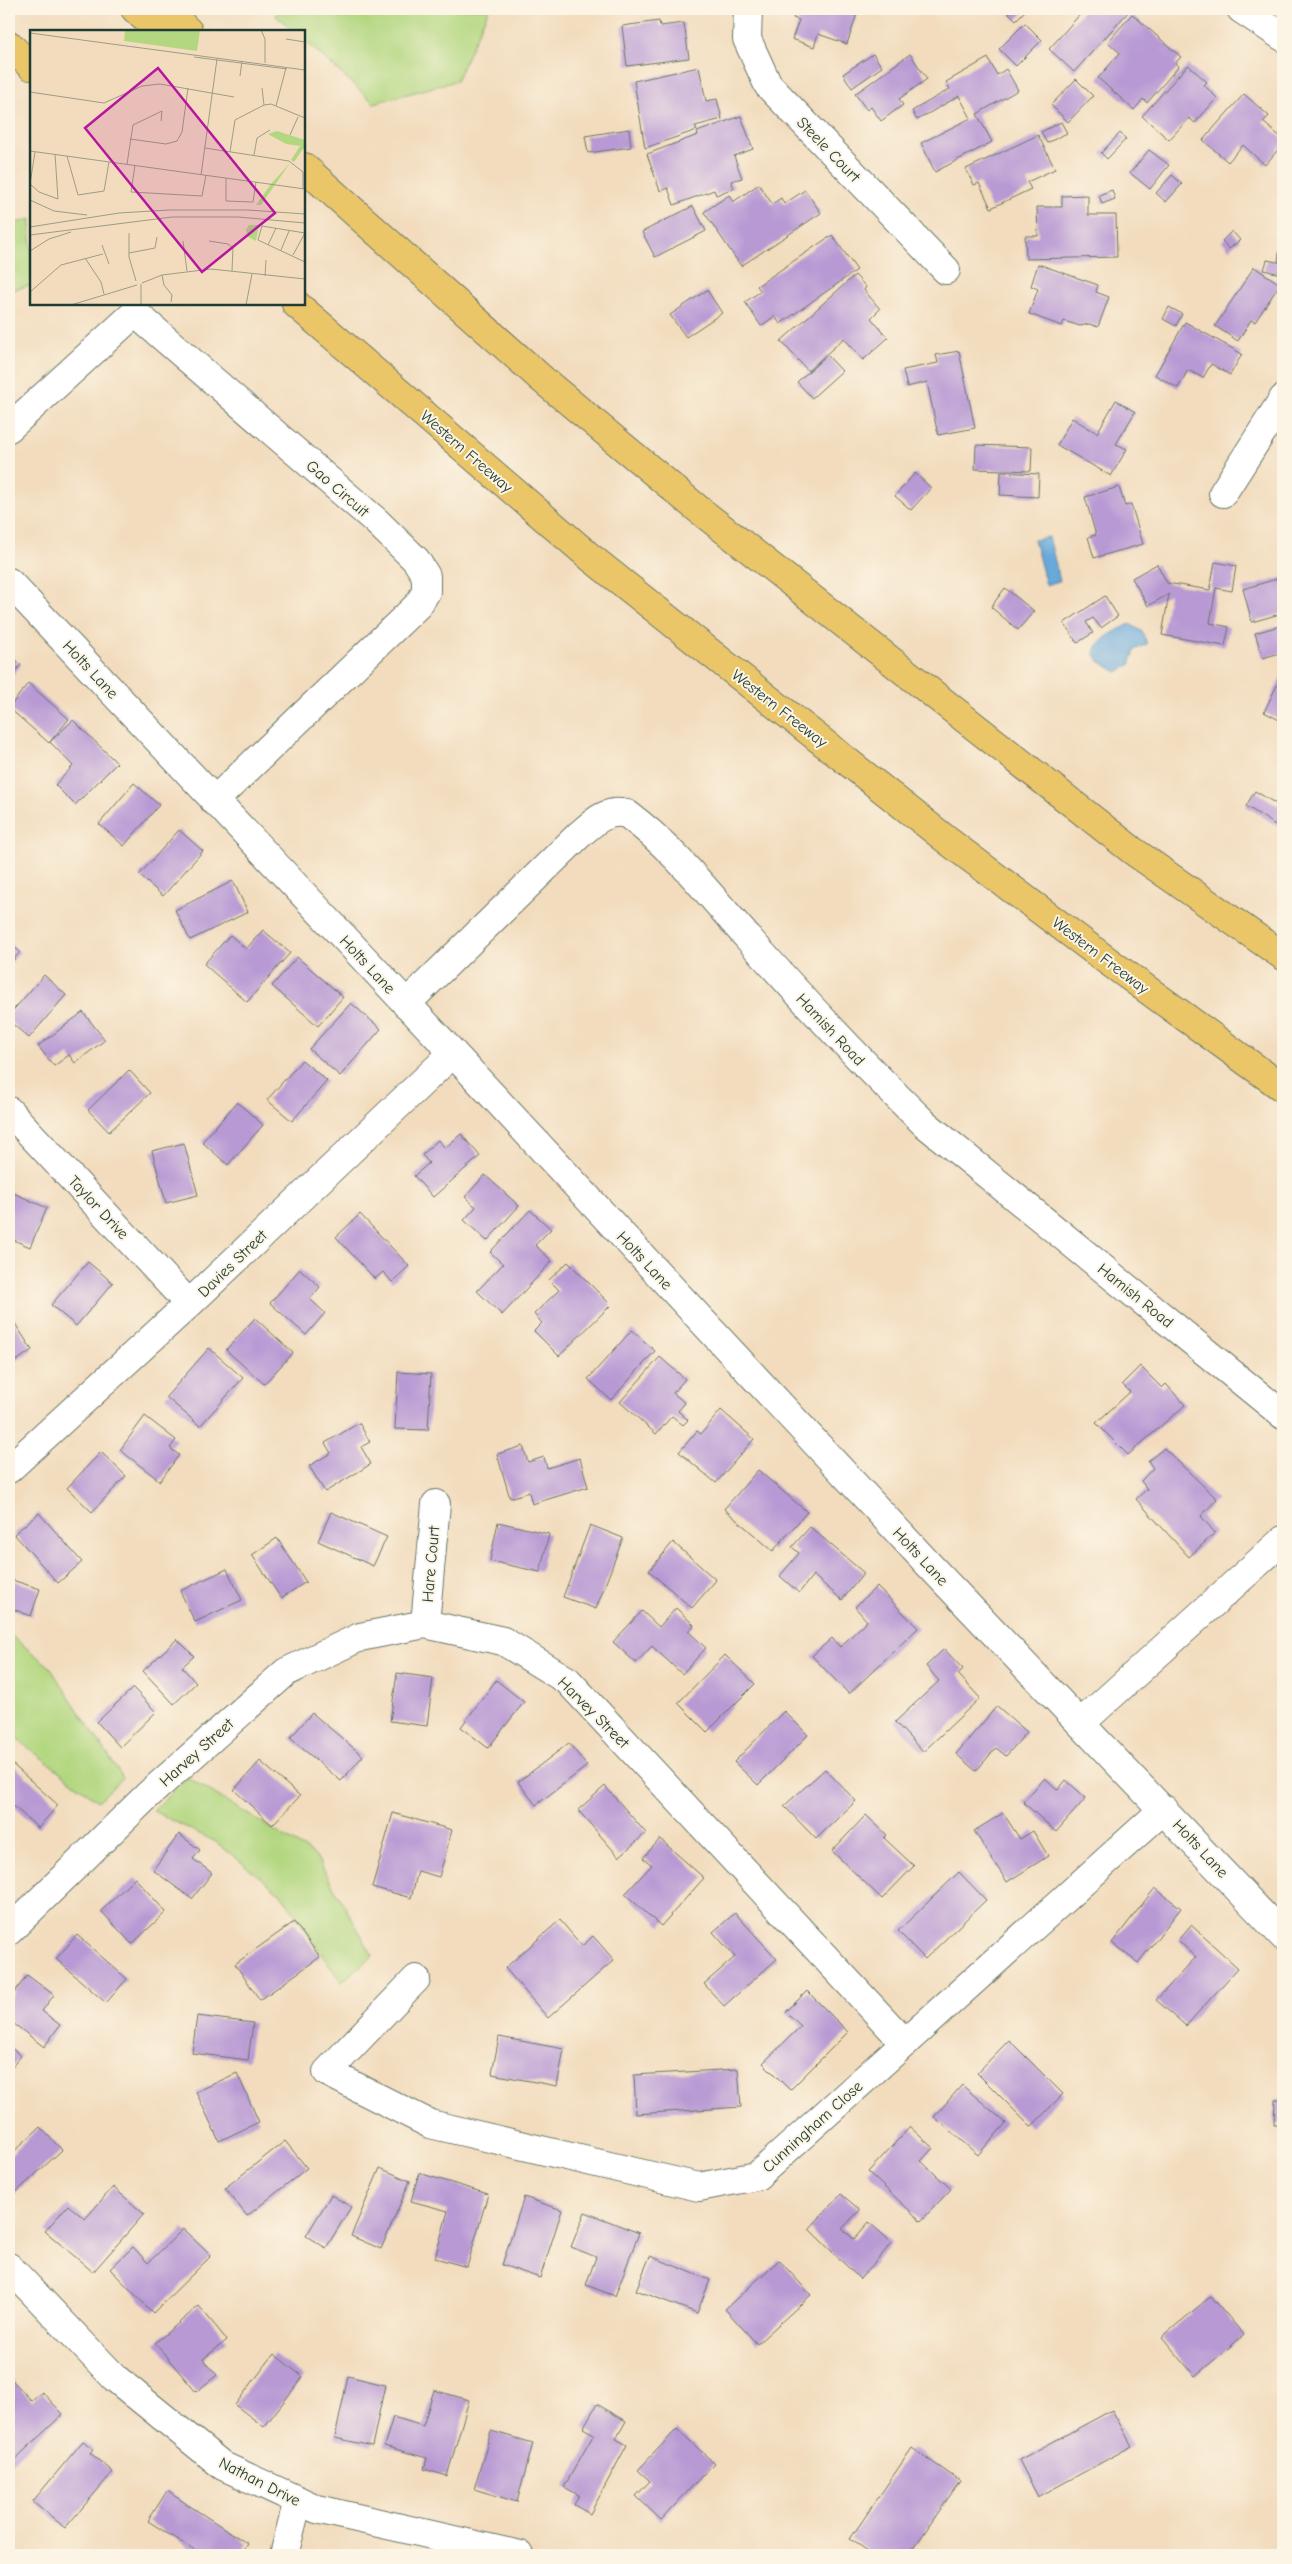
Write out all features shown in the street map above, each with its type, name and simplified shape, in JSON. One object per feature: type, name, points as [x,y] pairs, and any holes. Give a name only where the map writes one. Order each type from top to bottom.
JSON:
[{"type":"highway","points":[[135,9],[157,30]]},
{"type":"highway","points":[[166,9],[187,30]]},
{"type":"highway","points":[[9,45],[30,65]]},
{"type":"highway","points":[[9,56],[30,73]]},
{"type":"highway","points":[[305,164],[326,188]]},
{"type":"highway","points":[[305,169],[543,380],[698,509],[1133,851],[1283,956]]},
{"type":"highway","name":"Western Freeway","points":[[297,305],[590,557],[776,705],[948,840],[1105,959],[1283,1088]]},
{"type":"street","name":"Steele Court","points":[[748,9],[747,39],[768,85],[946,270]]},
{"type":"street","points":[[1241,9],[1283,37]]},
{"type":"street","name":"Gao Circuit","points":[[9,428],[135,313],[376,521],[416,560],[426,576],[426,592],[418,605],[214,801]]},
{"type":"street","points":[[1223,493],[1283,399]]},
{"type":"street","name":"Holts Lane","points":[[9,582],[453,1053],[931,1567],[1164,1809],[1283,1936]]},
{"type":"street","name":"Hamish Road","points":[[406,1004],[579,835],[609,813],[618,811],[627,814],[670,851],[792,987],[880,1080],[924,1123],[1283,1414]]},
{"type":"street","name":"Davies Street","points":[[9,1469],[189,1304],[453,1053]]},
{"type":"street","name":"Taylor Drive","points":[[9,1111],[189,1304]]},
{"type":"street","name":"Hare Court","points":[[425,1624],[436,1504]]},
{"type":"street","points":[[1081,1723],[1283,1540]]},
{"type":"street","name":"Harvey Street","points":[[9,1931],[148,1795],[286,1672],[360,1637],[425,1624],[503,1641],[568,1681],[905,2043]]},
{"type":"street","name":"Cunningham Close","points":[[416,1979],[327,2072],[430,2124],[699,2187],[757,2176],[1164,1809]]},
{"type":"street","name":"Nathan Drive","points":[[9,2267],[115,2378],[223,2466],[317,2509],[520,2555]]},
{"type":"street","points":[[284,2555],[298,2500]]},
{"type":"green space","points":[[281,9],[489,9],[456,81],[374,103],[305,41],[305,30],[293,30],[275,15]]},
{"type":"green space","points":[[30,219],[30,285],[9,291],[9,225]]},
{"type":"green space","points":[[9,1634],[49,1666],[123,1778],[98,1801],[9,1733]]},
{"type":"green space","points":[[187,1777],[316,1856],[373,1956],[341,1982],[281,1894],[216,1842],[153,1811]]},
{"type":"water","points":[[1049,537],[1060,581],[1046,585],[1034,540]]},
{"type":"water","points":[[1130,624],[1143,632],[1147,644],[1135,650],[1130,665],[1117,672],[1100,662],[1094,653],[1099,643],[1114,632]]},
{"type":"building","points":[[628,9],[650,9],[650,13]]},
{"type":"building","points":[[796,9],[851,9],[858,11],[847,44],[818,34],[814,47],[792,39],[799,20],[793,18]]},
{"type":"building","points":[[1005,9],[1027,9],[1016,20]]},
{"type":"building","points":[[1080,9],[1130,10],[1074,72],[1049,49],[1083,11]]},
{"type":"building","points":[[1132,14],[1181,57],[1175,63],[1179,66],[1147,103],[1143,99],[1134,110],[1098,78],[1120,53],[1108,42]]},
{"type":"building","points":[[659,21],[660,26],[684,23],[689,58],[627,66],[622,26]]},
{"type":"building","points":[[1025,23],[1042,40],[1016,66],[999,49]]},
{"type":"building","points":[[873,54],[882,67],[852,88],[843,74]]},
{"type":"building","points":[[910,54],[927,79],[899,99],[903,105],[881,121],[871,107],[867,110],[855,94]]},
{"type":"building","points":[[988,58],[997,75],[1006,69],[1018,90],[977,114],[992,142],[935,172],[921,143],[971,118],[959,96],[917,120],[912,111],[950,89],[946,82]]},
{"type":"building","points":[[1188,65],[1207,82],[1204,85],[1217,98],[1195,123],[1189,118],[1169,140],[1142,116]]},
{"type":"building","points":[[699,67],[706,101],[717,99],[722,119],[695,126],[697,130],[645,148],[634,81]]},
{"type":"building","points":[[1076,79],[1093,96],[1068,122],[1051,105]]},
{"type":"building","points":[[1244,94],[1269,116],[1263,122],[1283,139],[1283,144],[1265,165],[1243,145],[1228,162],[1203,140]]},
{"type":"building","points":[[741,116],[753,149],[734,156],[742,178],[731,181],[734,188],[716,195],[714,190],[674,205],[668,188],[660,191],[647,154],[698,135],[697,132]]},
{"type":"building","points":[[1061,122],[1067,133],[1047,143],[1041,132]]},
{"type":"building","points":[[629,129],[631,147],[588,153],[585,136]]},
{"type":"building","points":[[1120,133],[1126,139],[1107,159],[1101,153]]},
{"type":"building","points":[[1038,135],[1055,169],[1027,182],[1031,189],[991,208],[979,183],[974,185],[966,169]]},
{"type":"building","points":[[1149,150],[1169,165],[1150,189],[1130,173]]},
{"type":"building","points":[[1172,175],[1182,184],[1166,202],[1156,193]]},
{"type":"building","points":[[759,184],[772,204],[781,198],[784,204],[805,190],[821,213],[741,266],[704,212],[729,195],[733,202]]},
{"type":"building","points":[[1112,190],[1115,199],[1102,204],[1099,195]]},
{"type":"building","points":[[1088,195],[1088,215],[1116,215],[1117,257],[1026,259],[1025,236],[1038,236],[1037,207],[1062,207],[1062,196]]},
{"type":"building","points":[[693,206],[706,231],[655,257],[642,232]]},
{"type":"building","points":[[1232,231],[1240,240],[1229,249],[1222,241]]},
{"type":"building","points":[[832,235],[857,270],[780,324],[775,316],[761,326],[745,302],[761,291],[757,286]]},
{"type":"building","points":[[1280,246],[1283,247],[1283,261],[1278,261]]},
{"type":"building","points":[[1267,260],[1282,263],[1280,274],[1264,270]]},
{"type":"building","points":[[1038,264],[1098,285],[1096,292],[1109,297],[1098,327],[1089,324],[1080,326],[1064,321],[1062,326],[1029,314],[1038,289],[1031,286]]},
{"type":"building","points":[[1254,267],[1280,284],[1255,322],[1251,320],[1238,341],[1215,326]]},
{"type":"building","points":[[855,275],[866,287],[864,290],[880,309],[871,318],[888,338],[863,360],[844,338],[808,371],[781,341]]},
{"type":"building","points":[[707,290],[722,313],[686,337],[670,315]]},
{"type":"building","points":[[1169,307],[1182,314],[1176,326],[1163,319]]},
{"type":"building","points":[[1185,322],[1242,354],[1230,375],[1211,364],[1203,378],[1188,370],[1178,388],[1155,375]]},
{"type":"building","points":[[959,351],[975,428],[938,435],[927,382],[907,387],[903,370],[938,363],[936,355]]},
{"type":"building","points":[[827,355],[842,371],[812,398],[797,382]]},
{"type":"building","points":[[1116,400],[1135,412],[1116,444],[1127,449],[1111,476],[1057,445],[1072,418],[1097,433]]},
{"type":"building","points":[[976,445],[1032,447],[1031,471],[975,469]]},
{"type":"building","points":[[1001,472],[1039,474],[1038,497],[1000,495]]},
{"type":"building","points":[[915,473],[931,488],[911,510],[895,496]]},
{"type":"building","points":[[1119,487],[1125,506],[1131,504],[1143,544],[1094,558],[1088,537],[1096,535],[1085,497]]},
{"type":"building","points":[[1215,562],[1236,566],[1232,591],[1216,588],[1210,623],[1229,627],[1225,646],[1162,635],[1169,594],[1148,606],[1132,578],[1157,564],[1167,583],[1210,590]]},
{"type":"building","points":[[1283,577],[1283,613],[1252,622],[1243,589]]},
{"type":"building","points":[[1005,588],[1034,611],[1018,630],[991,607]]},
{"type":"building","points":[[1105,596],[1118,616],[1101,628],[1093,618],[1086,622],[1093,633],[1077,643],[1064,623]]},
{"type":"building","points":[[1283,625],[1283,652],[1263,658],[1255,633]]},
{"type":"building","points":[[9,654],[21,665],[9,679]]},
{"type":"building","points":[[1283,673],[1283,722],[1264,712]]},
{"type":"building","points":[[28,683],[69,719],[49,743],[9,708]]},
{"type":"building","points":[[73,720],[117,763],[75,805],[55,785],[73,766],[50,742]]},
{"type":"building","points":[[134,783],[159,805],[124,846],[99,824]]},
{"type":"building","points":[[1255,791],[1283,808],[1283,817],[1277,826],[1246,806]]},
{"type":"building","points":[[179,830],[203,851],[163,896],[139,875]]},
{"type":"building","points":[[233,881],[248,912],[190,940],[175,910]]},
{"type":"building","points":[[263,930],[290,953],[247,1002],[204,964],[230,935],[246,949]]},
{"type":"building","points":[[9,942],[20,952],[9,965]]},
{"type":"building","points":[[297,957],[343,997],[318,1026],[272,986]]},
{"type":"building","points":[[44,975],[66,995],[29,1038],[9,1021],[9,1015]]},
{"type":"building","points":[[351,1003],[381,1029],[340,1076],[309,1049]]},
{"type":"building","points":[[83,1012],[105,1040],[75,1063],[69,1055],[54,1066],[38,1046]]},
{"type":"building","points":[[302,1060],[327,1081],[292,1121],[267,1100]]},
{"type":"building","points":[[129,1070],[150,1093],[109,1132],[88,1110]]},
{"type":"building","points":[[237,1102],[263,1125],[228,1165],[202,1142]]},
{"type":"building","points":[[461,1134],[480,1156],[433,1197],[414,1176],[429,1163],[422,1155],[438,1140],[445,1148]]},
{"type":"building","points":[[184,1143],[198,1195],[166,1203],[152,1151]]},
{"type":"building","points":[[485,1175],[519,1206],[487,1241],[464,1220],[476,1207],[465,1197]]},
{"type":"building","points":[[9,1191],[47,1208],[30,1247],[9,1238]]},
{"type":"building","points":[[530,1210],[551,1229],[535,1245],[552,1261],[502,1315],[477,1291],[503,1264],[490,1252]]},
{"type":"building","points":[[360,1214],[409,1266],[392,1282],[383,1272],[375,1279],[336,1237]]},
{"type":"building","points":[[88,1262],[113,1283],[76,1326],[51,1305]]},
{"type":"building","points":[[568,1262],[611,1305],[559,1356],[534,1331],[542,1323],[534,1314],[559,1290],[549,1280]]},
{"type":"building","points":[[300,1269],[320,1287],[310,1299],[325,1313],[306,1335],[270,1303]]},
{"type":"building","points":[[9,1314],[32,1350],[9,1366]]},
{"type":"building","points":[[255,1318],[293,1353],[264,1384],[226,1350]]},
{"type":"building","points":[[632,1330],[655,1351],[611,1400],[588,1379]]},
{"type":"building","points":[[209,1348],[243,1378],[200,1426],[166,1397]]},
{"type":"building","points":[[660,1357],[685,1379],[673,1393],[685,1403],[678,1411],[688,1420],[683,1425],[672,1416],[656,1434],[620,1402]]},
{"type":"building","points":[[1140,1366],[1162,1388],[1166,1384],[1185,1405],[1128,1455],[1096,1423],[1130,1392],[1122,1384]]},
{"type":"building","points":[[398,1372],[431,1374],[428,1430],[395,1429]]},
{"type":"building","points":[[721,1410],[754,1439],[716,1483],[679,1452],[697,1431],[701,1434]]},
{"type":"building","points":[[145,1416],[176,1440],[170,1448],[179,1455],[160,1481],[120,1450]]},
{"type":"building","points":[[359,1423],[370,1442],[361,1447],[371,1464],[325,1492],[309,1466],[331,1453],[325,1443]]},
{"type":"building","points":[[523,1446],[528,1462],[544,1457],[547,1468],[580,1458],[588,1487],[532,1504],[529,1492],[510,1498],[497,1454]]},
{"type":"building","points":[[1164,1448],[1217,1499],[1201,1516],[1215,1533],[1189,1557],[1136,1499],[1147,1489],[1141,1481],[1153,1468],[1148,1461]]},
{"type":"building","points":[[101,1452],[126,1476],[92,1512],[67,1488]]},
{"type":"building","points":[[758,1470],[807,1512],[773,1551],[724,1509]]},
{"type":"building","points":[[331,1512],[387,1537],[373,1566],[318,1541]]},
{"type":"building","points":[[39,1513],[82,1562],[58,1583],[14,1534]]},
{"type":"building","points":[[498,1522],[549,1534],[540,1572],[490,1561]]},
{"type":"building","points":[[590,1525],[623,1538],[596,1609],[563,1597]]},
{"type":"building","points":[[810,1527],[864,1573],[842,1600],[813,1575],[799,1593],[780,1576],[799,1553],[792,1547]]},
{"type":"building","points":[[277,1538],[306,1582],[281,1598],[252,1555]]},
{"type":"building","points":[[673,1542],[716,1580],[692,1608],[649,1571]]},
{"type":"building","points":[[227,1569],[242,1600],[195,1622],[180,1591]]},
{"type":"building","points":[[9,1579],[40,1589],[31,1616],[13,1609],[9,1621]]},
{"type":"building","points":[[877,1586],[918,1628],[849,1694],[812,1656],[832,1638],[840,1647],[867,1621],[855,1607]]},
{"type":"building","points":[[676,1608],[694,1625],[688,1631],[706,1648],[682,1674],[652,1646],[636,1663],[613,1642],[642,1611],[659,1627]]},
{"type":"building","points":[[177,1639],[194,1656],[182,1667],[196,1683],[174,1704],[143,1671]]},
{"type":"building","points":[[944,1649],[963,1669],[958,1674],[980,1698],[923,1752],[895,1722],[939,1681],[926,1666]]},
{"type":"building","points":[[725,1655],[755,1684],[707,1732],[678,1703]]},
{"type":"building","points":[[397,1673],[433,1678],[427,1726],[390,1721]]},
{"type":"building","points":[[496,1680],[524,1702],[488,1748],[461,1727]]},
{"type":"building","points":[[133,1688],[156,1712],[120,1747],[97,1722]]},
{"type":"building","points":[[997,1706],[1027,1732],[1006,1756],[996,1748],[976,1771],[956,1754]]},
{"type":"building","points":[[784,1711],[808,1735],[758,1785],[734,1762]]},
{"type":"building","points":[[312,1713],[363,1756],[341,1781],[290,1738]]},
{"type":"building","points":[[569,1743],[587,1766],[536,1805],[518,1782]]},
{"type":"building","points":[[260,1761],[300,1796],[272,1825],[234,1790]]},
{"type":"building","points":[[11,1763],[58,1805],[38,1828],[9,1802],[9,1766]]},
{"type":"building","points":[[825,1769],[856,1801],[816,1839],[784,1806]]},
{"type":"building","points":[[1045,1778],[1058,1790],[1066,1780],[1086,1798],[1056,1832],[1023,1802]]},
{"type":"building","points":[[605,1786],[646,1833],[619,1857],[578,1810]]},
{"type":"building","points":[[393,1813],[452,1830],[439,1877],[418,1871],[411,1898],[372,1887]]},
{"type":"building","points":[[1003,1813],[1020,1839],[1033,1831],[1048,1856],[1007,1882],[974,1831]]},
{"type":"building","points":[[866,1815],[887,1835],[884,1838],[914,1866],[882,1899],[832,1851]]},
{"type":"building","points":[[179,1834],[200,1850],[193,1859],[212,1873],[192,1899],[153,1870]]},
{"type":"building","points":[[660,1839],[704,1878],[661,1926],[625,1894],[652,1865],[643,1858]]},
{"type":"building","points":[[959,1872],[986,1900],[925,1959],[898,1931]]},
{"type":"building","points":[[135,1878],[166,1912],[132,1944],[101,1911]]},
{"type":"building","points":[[1155,1888],[1181,1908],[1138,1963],[1112,1943]]},
{"type":"building","points":[[735,1913],[777,1959],[724,2006],[704,1984],[735,1957],[713,1932]]},
{"type":"building","points":[[560,1920],[582,1946],[593,1936],[614,1960],[548,2018],[505,1968]]},
{"type":"building","points":[[294,1922],[320,1957],[260,2000],[235,1964]]},
{"type":"building","points":[[1191,1925],[1238,1968],[1186,2026],[1156,2000],[1196,1957],[1178,1940]]},
{"type":"building","points":[[77,1935],[127,1979],[106,2003],[56,1959]]},
{"type":"building","points":[[27,1975],[54,1995],[42,2011],[60,2025],[44,2047],[9,2020],[9,2000]]},
{"type":"building","points":[[807,1991],[848,2032],[790,2090],[763,2063],[801,2026],[786,2012]]},
{"type":"building","points":[[197,2016],[253,2023],[248,2060],[192,2053]]},
{"type":"building","points":[[499,2037],[564,2049],[557,2086],[492,2074]]},
{"type":"building","points":[[1009,2040],[1063,2094],[1031,2127],[977,2073]]},
{"type":"building","points":[[9,2046],[21,2056],[9,2070]]},
{"type":"building","points":[[738,2069],[741,2107],[636,2114],[634,2075]]},
{"type":"building","points":[[237,2073],[259,2122],[219,2141],[196,2092]]},
{"type":"building","points":[[962,2085],[1006,2123],[978,2155],[934,2117]]},
{"type":"building","points":[[1275,2099],[1283,2099],[1283,2125],[1274,2125]]},
{"type":"building","points":[[40,2127],[62,2150],[13,2195],[9,2190],[9,2156]]},
{"type":"building","points":[[910,2127],[933,2148],[921,2161],[951,2189],[921,2221],[868,2172]]},
{"type":"building","points":[[285,2141],[307,2168],[247,2216],[225,2188]]},
{"type":"building","points":[[380,2168],[410,2181],[381,2249],[351,2236]]},
{"type":"building","points":[[419,2173],[488,2194],[467,2267],[435,2258],[448,2211],[411,2201]]},
{"type":"building","points":[[113,2187],[144,2214],[93,2272],[45,2231],[68,2205],[85,2219]]},
{"type":"building","points":[[841,2194],[860,2210],[842,2229],[854,2239],[869,2222],[892,2243],[860,2279],[809,2229]]},
{"type":"building","points":[[331,2195],[351,2207],[326,2248],[306,2236]]},
{"type":"building","points":[[524,2197],[562,2210],[540,2278],[502,2265]]},
{"type":"building","points":[[585,2212],[639,2233],[615,2296],[586,2285],[596,2257],[571,2247]]},
{"type":"building","points":[[183,2229],[211,2256],[153,2313],[110,2269],[133,2247],[148,2263]]},
{"type":"building","points":[[650,2256],[710,2280],[697,2313],[636,2290]]},
{"type":"building","points":[[779,2260],[811,2295],[757,2344],[725,2309]]},
{"type":"building","points":[[1211,2296],[1244,2335],[1195,2376],[1162,2337]]},
{"type":"building","points":[[199,2306],[227,2340],[203,2359],[217,2375],[196,2392],[155,2343]]},
{"type":"building","points":[[274,2354],[303,2377],[264,2427],[235,2405]]},
{"type":"building","points":[[348,2376],[385,2385],[372,2446],[335,2438]]},
{"type":"building","points":[[9,2377],[32,2401],[42,2392],[63,2414],[9,2465],[9,2424],[14,2418],[9,2413]]},
{"type":"building","points":[[434,2390],[469,2400],[447,2476],[424,2469],[427,2458],[384,2446],[393,2417],[423,2426]]},
{"type":"building","points":[[597,2404],[626,2421],[616,2439],[627,2445],[590,2514],[574,2505],[579,2495],[564,2487],[594,2434],[583,2428]]},
{"type":"building","points":[[1112,2410],[1132,2446],[1038,2497],[1019,2460]]},
{"type":"building","points":[[677,2429],[714,2463],[661,2520],[636,2496],[650,2481],[638,2470]]},
{"type":"building","points":[[491,2431],[533,2443],[517,2502],[474,2489]]},
{"type":"building","points":[[83,2441],[93,2449],[90,2453],[113,2472],[65,2528],[33,2501]]},
{"type":"building","points":[[912,2448],[960,2481],[909,2555],[874,2555],[850,2539]]},
{"type":"building","points":[[167,2491],[248,2544],[240,2555],[201,2555],[148,2521]]}]
